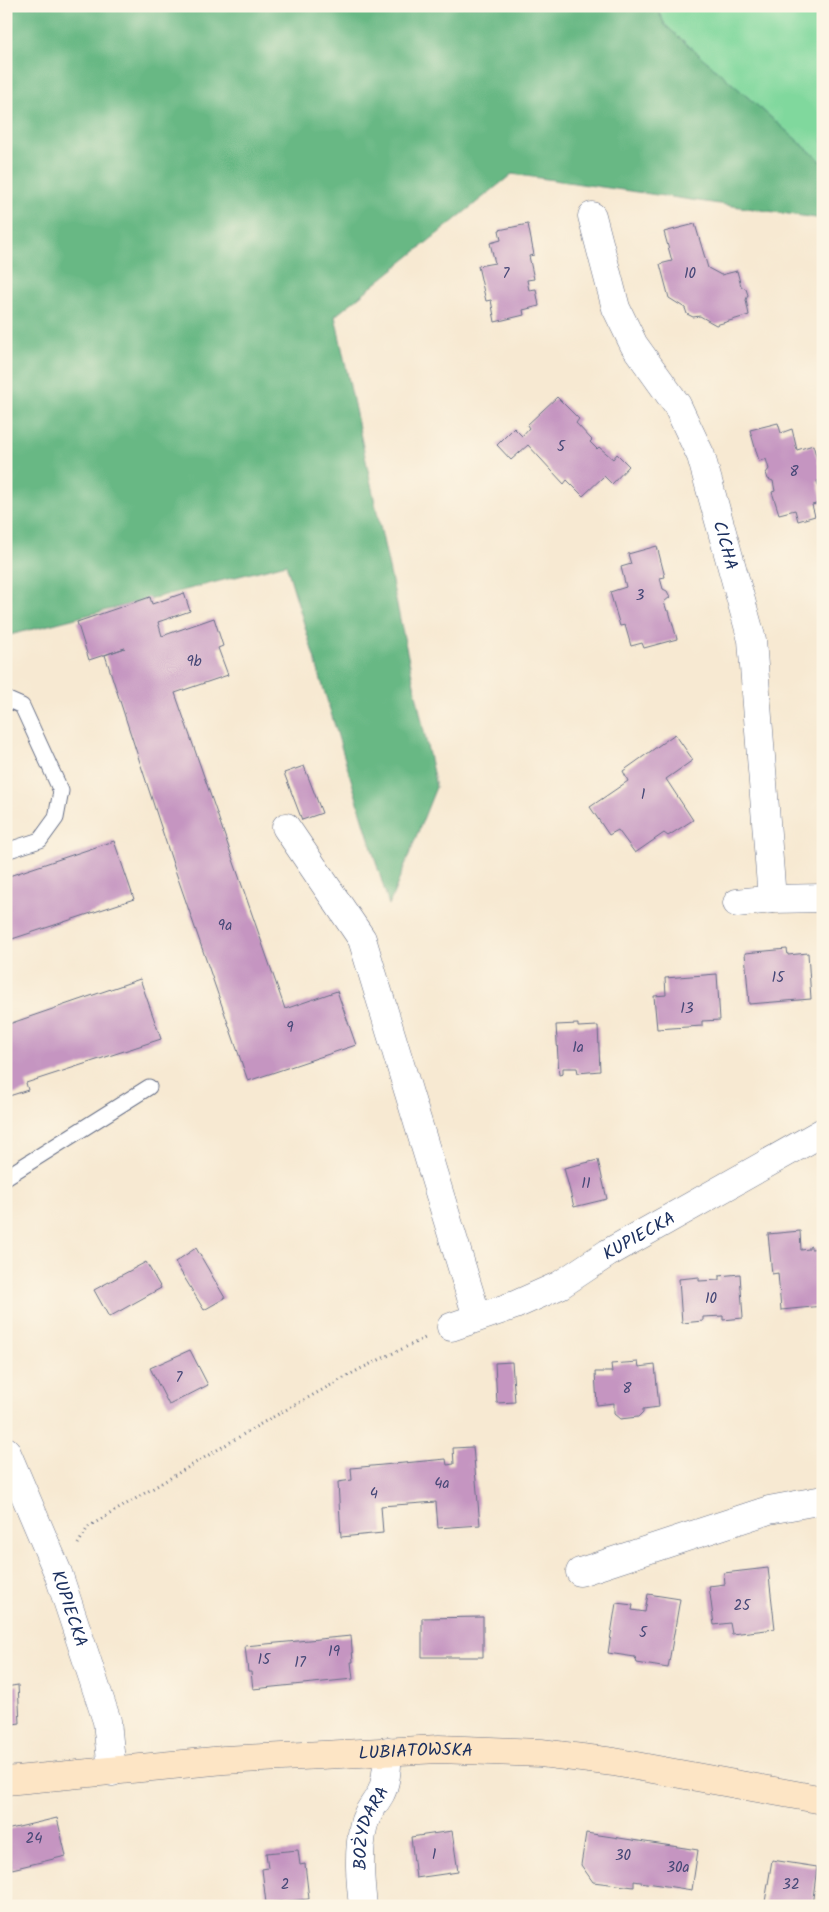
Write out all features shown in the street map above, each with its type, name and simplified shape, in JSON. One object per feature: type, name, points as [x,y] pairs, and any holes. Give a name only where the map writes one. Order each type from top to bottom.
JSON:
[{"type":"street","name":"CICHA","points":[[592,216],[616,308],[634,345],[677,405],[701,456],[752,640],[772,899]]},
{"type":"street","points":[[286,827],[362,939],[477,1317]]},
{"type":"street","points":[[737,903],[772,899],[823,898]]},
{"type":"street","name":"KUPIECKA","points":[[451,1328],[477,1317],[515,1306],[560,1285],[608,1252],[823,1132]]},
{"type":"street","name":"KUPIECKA","points":[[6,1451],[58,1573],[107,1720],[112,1772]]},
{"type":"street","points":[[580,1572],[768,1510],[823,1500]]},
{"type":"street","name":"LUBIATOWSKA","points":[[6,1781],[224,1760],[439,1749],[541,1753],[614,1762],[823,1800]]},
{"type":"street","name":"BOŻYDARA","points":[[362,1906],[359,1859],[363,1827],[369,1809],[381,1793],[388,1751]]},
{"type":"lane","points":[[6,699],[22,706],[61,791],[56,818],[40,840],[6,851]]},
{"type":"lane","points":[[6,1177],[149,1087]]},
{"type":"path","points":[[58,1573],[88,1528],[264,1422],[411,1344],[451,1328]]},
{"type":"green space","points":[[6,6],[656,6],[665,25],[823,163],[823,219],[512,174],[335,316],[436,787],[389,905],[286,564],[6,636]]},
{"type":"green space","points":[[656,6],[823,6],[823,163],[665,25]]},
{"type":"building","points":[[528,224],[534,255],[529,256],[534,279],[527,280],[529,290],[536,289],[539,306],[523,310],[524,315],[495,322],[491,300],[486,301],[478,266],[495,263],[490,243],[501,240],[499,230]]},
{"type":"building","points":[[695,224],[708,268],[721,275],[737,271],[741,286],[746,289],[748,295],[746,300],[749,315],[716,325],[700,316],[693,317],[687,314],[685,308],[669,298],[660,264],[672,261],[664,232]]},
{"type":"building","points":[[557,397],[579,419],[576,423],[592,440],[590,442],[597,449],[599,447],[613,459],[617,454],[629,466],[612,484],[604,476],[583,496],[567,480],[564,484],[528,445],[511,460],[497,445],[514,428],[522,436],[529,428],[527,425]]},
{"type":"building","points":[[778,423],[781,433],[792,429],[797,450],[813,445],[823,479],[817,481],[823,502],[812,505],[815,516],[798,521],[795,510],[779,514],[772,492],[775,491],[773,481],[768,479],[766,473],[769,469],[766,459],[759,461],[750,430]]},
{"type":"building","points":[[657,546],[665,577],[660,578],[663,589],[667,591],[670,597],[664,602],[667,611],[669,611],[677,639],[644,648],[642,643],[631,646],[625,625],[620,626],[610,592],[626,587],[621,567],[631,564],[628,554]]},
{"type":"building","points":[[184,593],[190,611],[158,622],[162,636],[214,618],[223,646],[218,648],[228,675],[175,693],[285,1009],[337,991],[356,1045],[248,1081],[174,867],[105,655],[125,648],[89,660],[77,622],[150,597],[152,604]]},
{"type":"building","points":[[675,734],[693,760],[666,779],[693,820],[668,836],[664,833],[635,853],[618,830],[609,835],[590,807],[628,781],[623,771]]},
{"type":"building","points":[[304,766],[322,813],[302,820],[284,773]]},
{"type":"building","points":[[114,841],[134,899],[6,941],[6,877]]},
{"type":"building","points":[[787,949],[788,955],[808,953],[811,999],[749,1004],[745,953]]},
{"type":"building","points":[[717,974],[720,1020],[702,1021],[702,1026],[657,1029],[654,996],[666,995],[665,978]]},
{"type":"building","points":[[140,979],[161,1039],[26,1083],[28,1090],[6,1097],[6,1025]]},
{"type":"building","points":[[578,1024],[578,1027],[598,1026],[600,1071],[578,1073],[577,1068],[563,1068],[563,1074],[559,1075],[556,1025]]},
{"type":"building","points":[[598,1160],[607,1199],[574,1207],[564,1168]]},
{"type":"building","points":[[800,1231],[801,1250],[809,1249],[811,1246],[811,1249],[823,1248],[823,1306],[781,1310],[778,1273],[772,1274],[768,1234]]},
{"type":"building","points":[[196,1248],[225,1298],[204,1310],[175,1262]]},
{"type":"building","points":[[146,1262],[161,1288],[109,1317],[94,1290]]},
{"type":"building","points":[[740,1274],[743,1318],[723,1320],[723,1316],[703,1317],[703,1321],[682,1323],[679,1279],[699,1277],[699,1281],[719,1280],[719,1276]]},
{"type":"building","points":[[190,1350],[208,1385],[169,1405],[150,1368]]},
{"type":"building","points":[[512,1362],[515,1402],[497,1403],[495,1363]]},
{"type":"building","points":[[638,1362],[639,1367],[655,1365],[659,1407],[643,1409],[643,1412],[638,1417],[620,1419],[614,1414],[614,1403],[597,1405],[595,1372],[612,1372],[611,1364]]},
{"type":"building","points":[[473,1447],[480,1525],[438,1528],[436,1502],[381,1506],[383,1533],[341,1537],[338,1482],[352,1480],[351,1468],[446,1459],[447,1465],[454,1464],[453,1448]]},
{"type":"building","points":[[768,1568],[775,1629],[732,1634],[730,1623],[714,1625],[709,1586],[725,1584],[724,1573]]},
{"type":"building","points":[[648,1594],[680,1599],[668,1668],[637,1663],[635,1657],[608,1653],[616,1603],[633,1605],[632,1610],[645,1612]]},
{"type":"building","points":[[483,1617],[483,1657],[422,1657],[422,1618]]},
{"type":"building","points":[[351,1636],[353,1679],[253,1689],[251,1672],[248,1672],[245,1646]]},
{"type":"building","points":[[18,1685],[20,1723],[6,1725],[6,1687]]},
{"type":"building","points":[[57,1818],[66,1856],[12,1869],[6,1846],[6,1830]]},
{"type":"building","points":[[452,1831],[458,1872],[416,1878],[411,1837]]},
{"type":"building","points":[[586,1833],[698,1850],[692,1890],[634,1881],[634,1887],[593,1882],[581,1865]]},
{"type":"building","points":[[298,1850],[300,1865],[305,1864],[309,1899],[266,1903],[262,1869],[268,1868],[266,1853]]},
{"type":"building","points":[[772,1860],[817,1867],[812,1906],[792,1906],[765,1902]]},
{"type":"building","points":[[7,1890],[11,1906],[6,1906]]}]
